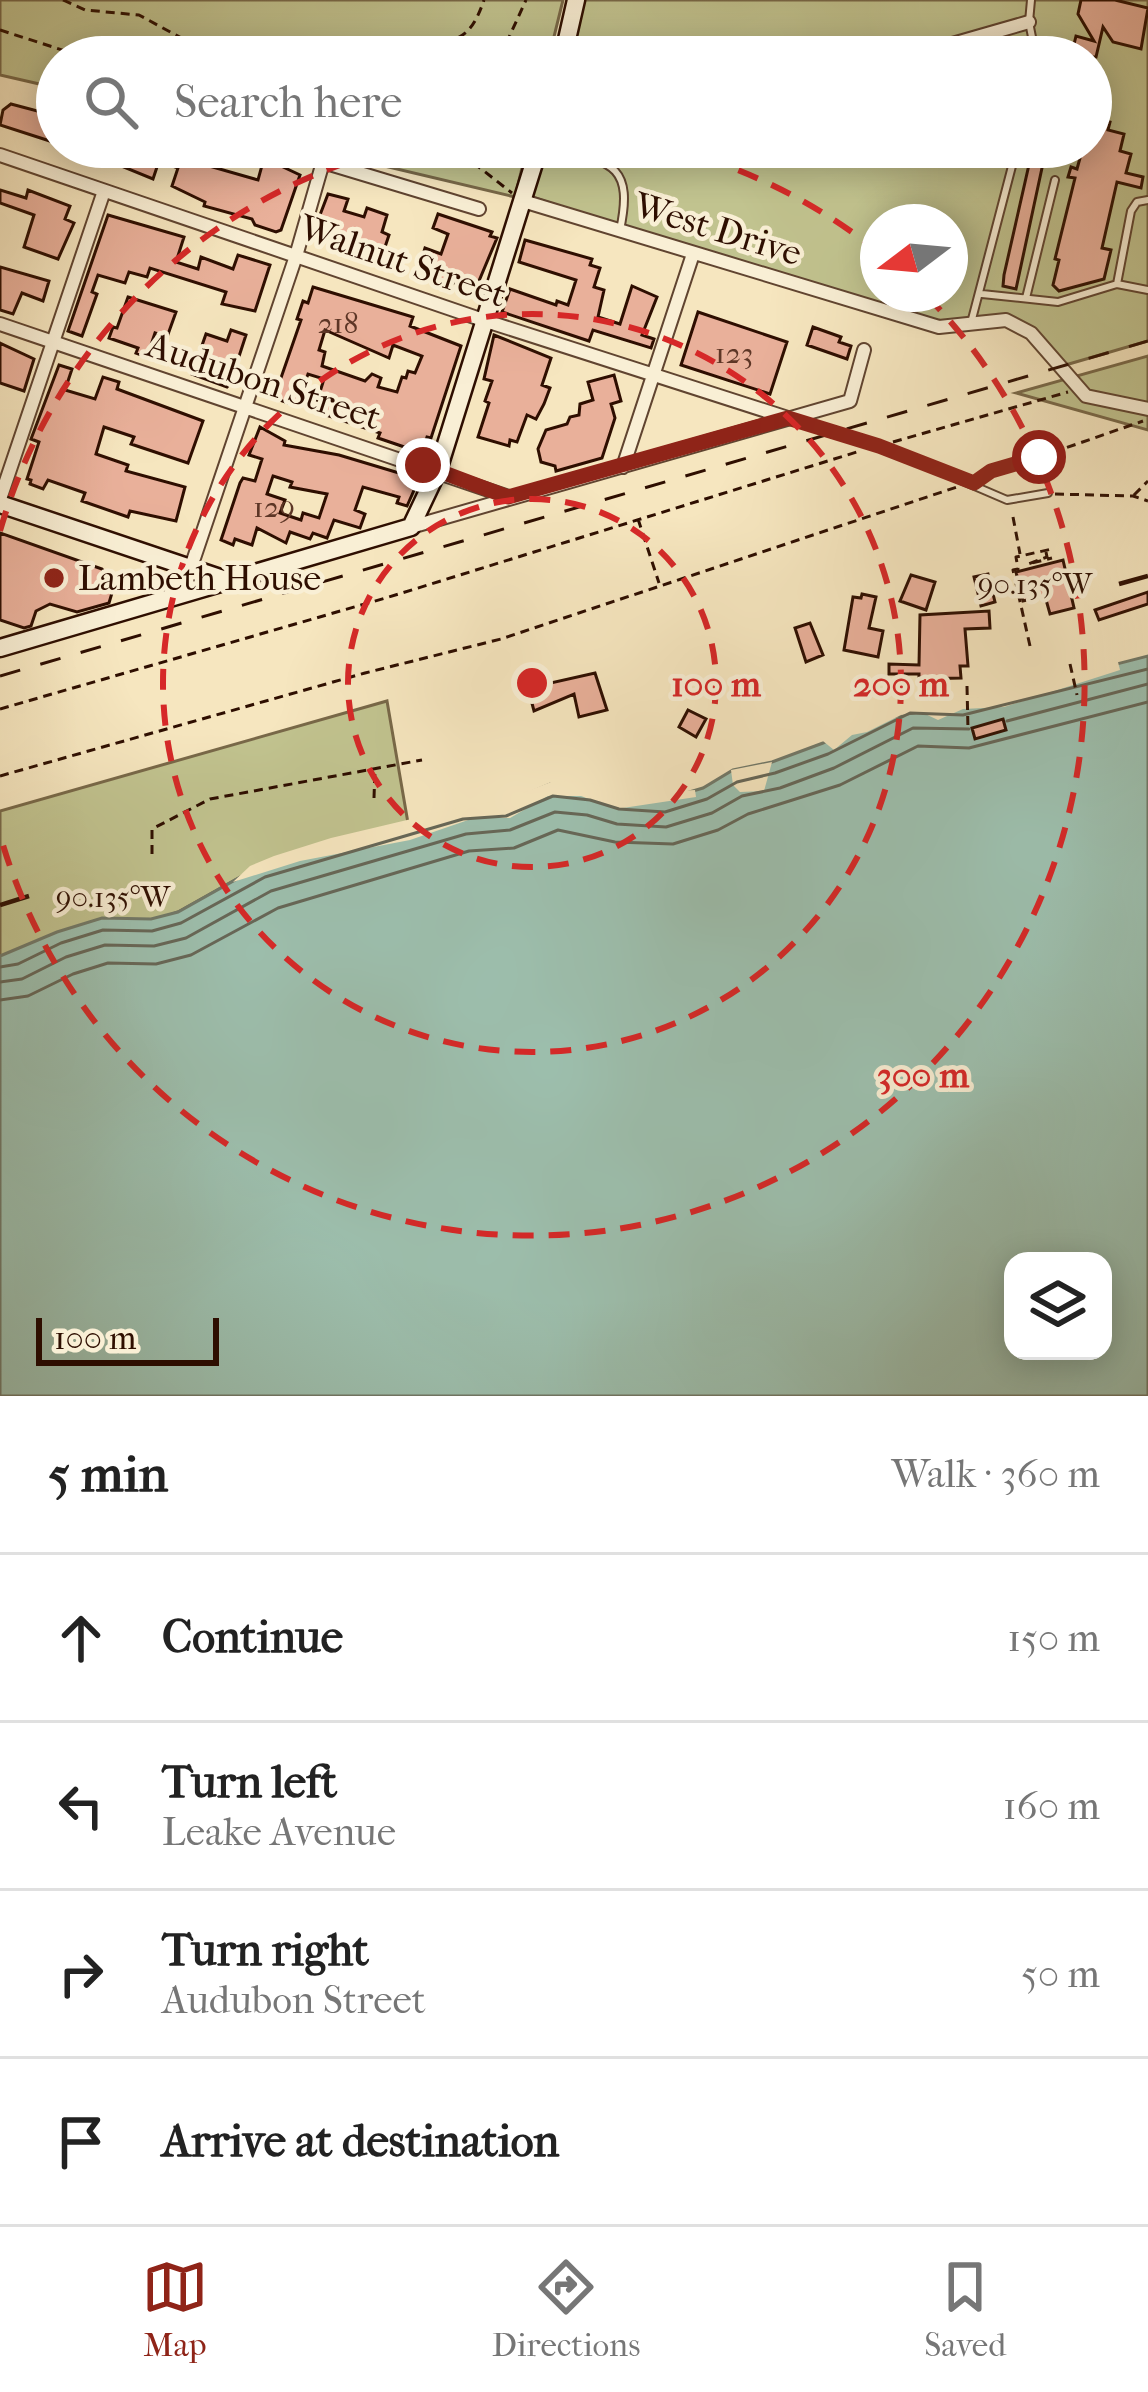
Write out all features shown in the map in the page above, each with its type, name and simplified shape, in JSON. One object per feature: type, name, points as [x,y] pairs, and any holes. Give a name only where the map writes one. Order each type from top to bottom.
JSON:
[{"type":"street","points":[[567,36],[576,0]]},
{"type":"street","points":[[981,36],[1030,22]]},
{"type":"street","name":"Walnut Street","points":[[0,155],[36,167]]},
{"type":"street","name":"Walnut Street","points":[[39,168],[788,418]]},
{"type":"street","points":[[169,599],[245,407],[321,168]]},
{"type":"street","points":[[343,168],[479,209]]},
{"type":"street","points":[[411,527],[438,470],[535,168]]},
{"type":"street","points":[[104,190],[0,501],[230,581]]},
{"type":"street","name":"West Drive","points":[[523,201],[939,327],[1006,320],[1047,349],[1077,389]]},
{"type":"street","points":[[623,467],[693,254]]},
{"type":"street","name":"Audubon Street","points":[[0,324],[508,497]]},
{"type":"street","points":[[0,648],[850,401],[864,350]]},
{"type":"street","points":[[1077,389],[1098,400],[1148,409]]},
{"type":"lane","points":[[1031,0],[1032,36]]},
{"type":"lane","points":[[612,168],[619,173],[627,200],[620,230]]},
{"type":"lane","points":[[970,324],[982,294],[1012,168]]},
{"type":"lane","points":[[1026,298],[1055,180]]},
{"type":"lane","points":[[1117,284],[1131,212],[1137,202],[1148,200]]},
{"type":"lane","points":[[982,294],[1058,302],[1117,284],[1148,290]]},
{"type":"lane","points":[[788,418],[879,446],[1007,500],[1048,493]]},
{"type":"path","points":[[63,0],[86,10],[139,15],[178,36]]},
{"type":"path","points":[[462,36],[472,27],[484,0]]},
{"type":"path","points":[[510,36],[526,0]]},
{"type":"path","points":[[0,30],[36,42]]},
{"type":"path","points":[[480,168],[523,201]]},
{"type":"path","points":[[0,709],[1077,389]]},
{"type":"path","points":[[0,776],[500,638],[974,483],[991,471],[1148,419]]},
{"type":"path","points":[[1133,496],[1148,481]]},
{"type":"path","points":[[1048,493],[1133,496],[1148,501]]},
{"type":"path","points":[[1013,518],[1021,556]]},
{"type":"path","points":[[638,519],[660,585]]},
{"type":"path","points":[[1030,646],[1013,570],[1018,569],[1016,557],[1049,550]]},
{"type":"path","points":[[1049,550],[1052,560],[1028,564],[1047,557],[1049,550]]},
{"type":"path","points":[[1070,664],[1077,695]]},
{"type":"path","points":[[967,686],[968,730]]},
{"type":"path","points":[[152,854],[152,829],[210,799],[422,760]]},
{"type":"path","points":[[374,798],[375,766]]},
{"type":"green space","points":[[0,0],[563,0],[554,36],[36,36],[36,83],[0,75]]},
{"type":"green space","points":[[581,0],[1148,0],[1148,341],[1062,366],[1006,320],[939,327],[888,312],[968,312],[968,204],[860,204],[860,304],[532,197],[540,168],[1112,168],[1112,36],[572,36]]},
{"type":"green space","points":[[393,168],[522,168],[515,197]]},
{"type":"green space","points":[[1148,356],[1148,430],[1016,393]]},
{"type":"green space","points":[[387,701],[408,823],[260,866],[178,912],[0,973],[0,811]]},
{"type":"water","points":[[1148,656],[1148,1396],[0,1396],[0,956],[102,918],[151,919],[178,912],[260,866],[503,804],[550,784],[620,798],[662,800],[703,788],[733,770],[823,743],[865,722],[960,704]]},
{"type":"pier","points":[[1117,658],[1120,670],[1004,707],[963,709],[938,720],[921,712],[901,715],[852,735],[834,750],[818,737],[911,699],[936,695],[975,698]]},
{"type":"pier","points":[[772,762],[764,791],[740,792],[733,785],[731,770]]},
{"type":"pier","points":[[586,781],[622,794],[695,790],[696,797],[616,809],[581,796],[548,796],[510,818],[474,818],[410,840],[300,861],[233,882],[250,866],[331,838],[504,800],[551,782]]},
{"type":"building","points":[[1081,0],[1115,0],[1148,8],[1141,49],[1113,42],[1103,27],[1101,36],[1091,36],[1078,14]]},
{"type":"building","points":[[11,104],[36,111],[36,137],[0,125],[3,110]]},
{"type":"building","points":[[1112,131],[1124,134],[1120,151],[1131,154],[1126,173],[1143,177],[1141,188],[1117,182],[1102,248],[1111,250],[1104,279],[1059,291],[1053,285],[1059,260],[1055,259],[1075,178],[1068,177],[1071,168],[1112,168]]},
{"type":"building","points":[[126,168],[157,168],[153,179]]},
{"type":"building","points":[[178,168],[216,168],[258,180],[261,168],[285,168],[300,175],[281,230],[276,232],[255,225],[252,219],[204,206],[205,202],[172,186]]},
{"type":"building","points":[[1028,168],[1042,168],[1016,289],[1003,286]]},
{"type":"building","points":[[0,190],[26,198],[28,190],[70,206],[65,219],[74,223],[58,259],[24,247],[34,215],[0,203]]},
{"type":"building","points":[[328,194],[348,199],[344,211],[364,217],[367,208],[387,215],[382,232],[389,235],[382,256],[371,252],[368,260],[353,255],[356,240],[315,228]]},
{"type":"building","points":[[438,214],[492,232],[490,236],[497,238],[476,288],[427,277],[429,271],[419,268],[425,248],[441,254],[448,234],[433,228]]},
{"type":"building","points":[[108,215],[184,237],[176,262],[198,269],[201,257],[233,269],[238,255],[270,265],[255,311],[222,304],[226,292],[150,268],[147,277],[129,272],[125,283],[98,275],[92,292],[97,294],[82,336],[68,331]]},
{"type":"building","points":[[525,240],[592,259],[590,265],[600,268],[594,287],[604,290],[598,317],[620,324],[632,286],[657,297],[642,335],[654,339],[651,348],[593,330],[589,341],[502,312],[510,289],[568,305],[576,280],[519,262]]},
{"type":"building","points":[[0,267],[49,281],[43,301],[22,293],[13,314],[0,310]]},
{"type":"building","points":[[313,287],[413,317],[410,326],[461,346],[422,453],[314,411],[324,379],[308,374],[297,406],[274,398],[303,301],[308,303]],"holes":[[[325,330],[389,358],[393,345],[422,356],[415,373],[408,371],[402,377],[397,392],[378,387],[381,378],[372,374],[365,381],[322,366],[325,352],[319,350]]]},
{"type":"building","points":[[128,297],[176,312],[167,337],[155,333],[147,357],[136,353],[138,348],[109,338]]},
{"type":"building","points":[[698,312],[787,342],[770,394],[681,365]]},
{"type":"building","points":[[813,327],[851,346],[847,359],[807,345]]},
{"type":"building","points":[[231,330],[246,335],[230,384],[227,387],[192,374],[206,334],[227,341]]},
{"type":"building","points":[[494,335],[551,358],[542,385],[550,388],[544,404],[536,419],[527,415],[517,442],[510,440],[509,446],[478,437],[489,403],[485,401],[492,381],[484,379]]},
{"type":"building","points":[[0,343],[34,359],[24,391],[0,383]]},
{"type":"building","points":[[59,365],[72,369],[65,390],[95,399],[103,377],[119,382],[117,389],[203,421],[188,463],[131,444],[134,437],[104,427],[96,454],[128,465],[126,471],[185,487],[176,521],[130,511],[128,517],[82,501],[85,493],[48,480],[43,489],[30,484],[27,479],[39,442],[31,439]]},
{"type":"building","points":[[614,375],[621,401],[611,404],[615,418],[602,458],[556,471],[555,466],[541,462],[538,449],[546,430],[567,424],[570,417],[579,415],[580,404],[593,400],[588,382]]},
{"type":"building","points":[[260,427],[285,441],[284,445],[339,455],[419,479],[407,506],[397,503],[399,497],[363,487],[355,510],[365,514],[360,528],[334,520],[327,538],[313,533],[310,539],[290,532],[286,543],[257,528],[252,545],[235,539],[233,545],[221,540],[240,483],[243,478],[255,481],[262,459],[249,455]],"holes":[[[273,476],[292,482],[290,487],[327,494],[319,518],[303,513],[301,520],[280,513],[285,500],[267,494]]]},
{"type":"building","name":"Lambeth House","points":[[0,533],[102,569],[114,586],[109,603],[77,612],[50,604],[36,611],[31,626],[24,628],[0,620]]},
{"type":"building","points":[[1063,560],[1074,608],[1050,614],[1045,596],[1023,601],[1016,572]]},
{"type":"building","points":[[988,574],[995,602],[981,606],[974,577]]},
{"type":"building","points":[[911,575],[935,582],[926,610],[900,601]]},
{"type":"building","points":[[1148,592],[1148,604],[1099,620],[1095,610]]},
{"type":"building","points":[[853,597],[876,597],[869,628],[883,631],[878,657],[844,650]]},
{"type":"building","points":[[989,611],[990,628],[965,629],[968,666],[960,666],[961,678],[889,674],[889,664],[919,665],[920,615]]},
{"type":"building","points":[[810,623],[823,655],[806,662],[795,628]]},
{"type":"building","points":[[595,673],[607,710],[579,717],[574,694],[534,711],[528,688]]},
{"type":"building","points":[[688,710],[706,719],[696,737],[679,727]]},
{"type":"building","points":[[1003,719],[1006,730],[975,739],[972,728]]},
{"type":"railway","points":[[0,676],[1148,341]]},
{"type":"place","name":"Lambeth House","points":[[54,578]]},
{"type":"route","points":[[423,465],[508,497],[788,418],[974,483],[991,471],[1039,457]]}]
